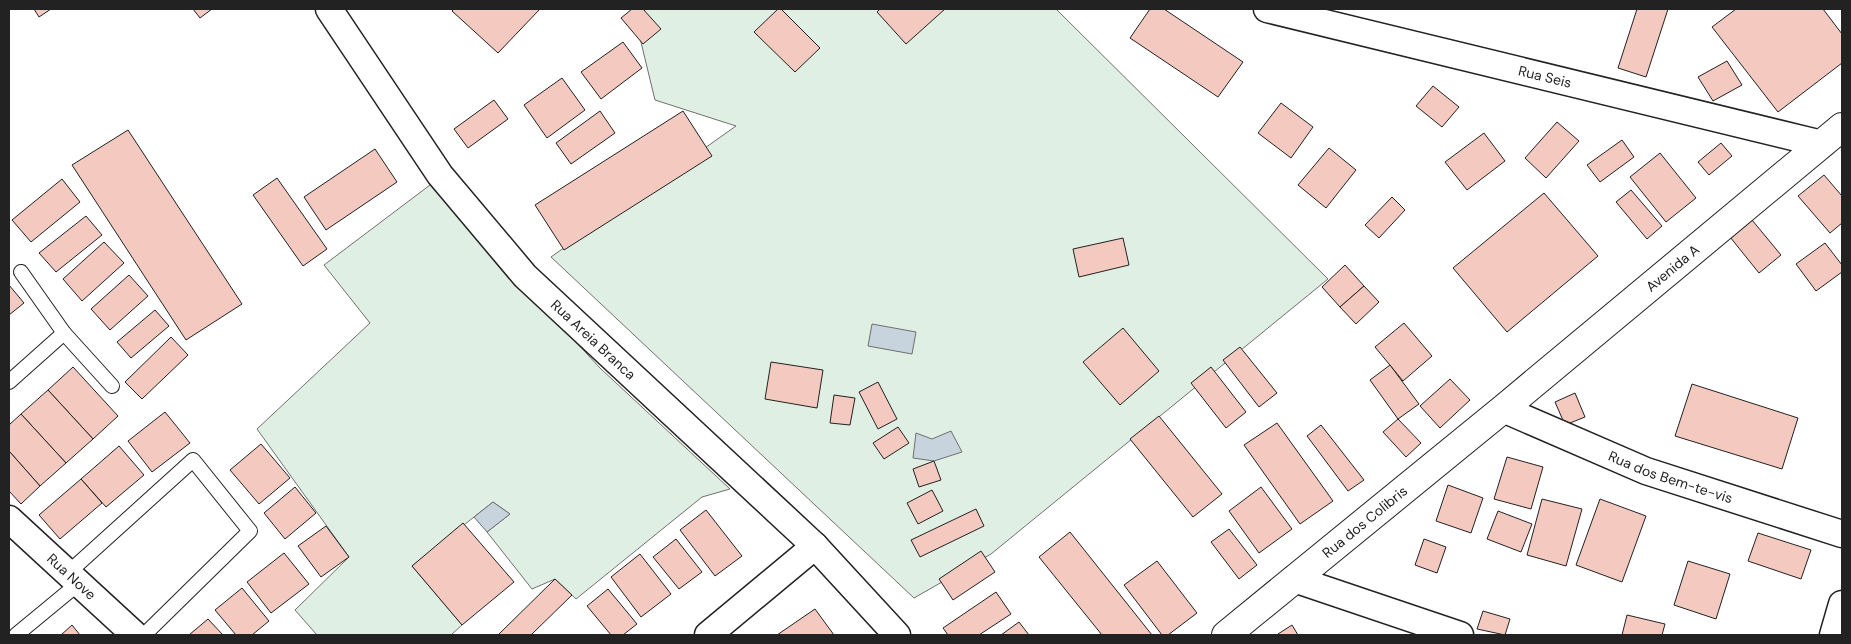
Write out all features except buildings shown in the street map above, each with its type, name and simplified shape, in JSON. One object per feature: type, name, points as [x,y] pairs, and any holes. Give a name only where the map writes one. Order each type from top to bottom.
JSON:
[{"type":"street","name":"Rua Areia Branca","points":[[329,9],[440,175],[525,276],[815,546],[897,635]]},
{"type":"street","name":"Rua Seis","points":[[1283,11],[1822,144]]},
{"type":"street","name":"Avenida A","points":[[1503,409],[1842,127]]},
{"type":"street","name":"Rua dos Bem-te-vis","points":[[1503,409],[1646,471],[1842,534]]},
{"type":"street","name":"Rua dos Colibris","points":[[1226,635],[1503,409]]},
{"type":"street","name":"Rua Nove","points":[[9,519],[135,635]]},
{"type":"street","points":[[708,635],[815,546]]},
{"type":"street","points":[[1294,579],[1460,635]]},
{"type":"street","points":[[1833,635],[1842,604]]},
{"type":"lane","points":[[21,272],[64,333],[112,386]]},
{"type":"lane","points":[[9,382],[64,333]]},
{"type":"lane","points":[[16,635],[193,460],[250,531],[144,635]]},
{"type":"green space","points":[[645,9],[1056,9],[1328,279],[991,554],[914,598],[551,257],[736,126],[655,100],[639,34]]},
{"type":"green space","points":[[430,185],[600,368],[730,489],[702,497],[576,599],[555,579],[532,589],[487,532],[510,514],[493,502],[412,566],[462,625],[451,635],[317,635],[295,610],[349,557],[257,429],[370,323],[324,265]]},
{"type":"shaded area","points":[[872,324],[916,332],[912,354],[868,346]]},
{"type":"shaded area","points":[[951,431],[962,452],[934,461],[913,458],[916,433],[932,439]]},
{"type":"shaded area","points":[[493,502],[510,514],[487,532],[474,517]]}]
